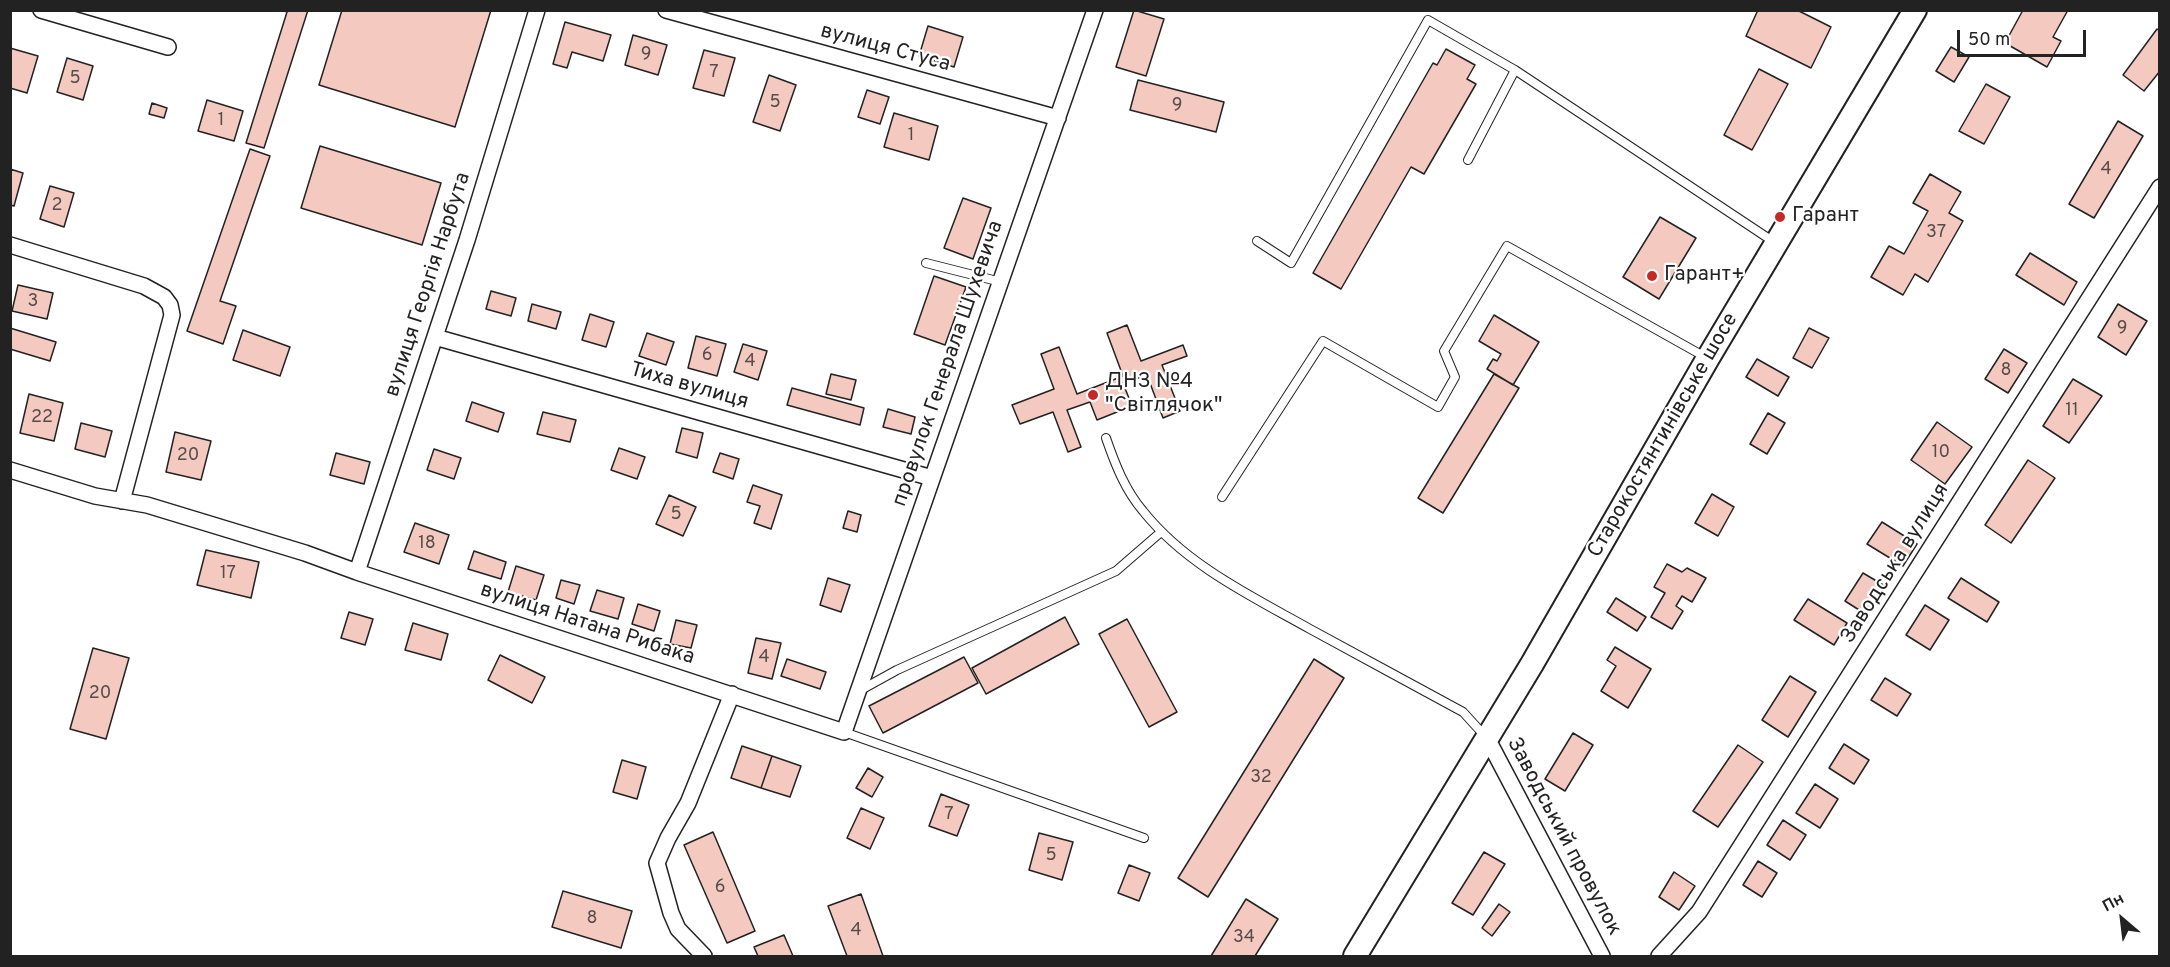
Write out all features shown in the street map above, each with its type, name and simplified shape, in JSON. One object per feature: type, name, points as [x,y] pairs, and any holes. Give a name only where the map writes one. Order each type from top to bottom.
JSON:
[{"type":"main road","name":"Старокостянтинівське шосе","points":[[1355,957],[1532,664],[1708,358],[1916,10]]},
{"type":"street","points":[[41,10],[168,47]]},
{"type":"street","name":"вулиця Георгія Нарбута","points":[[357,572],[467,240],[537,10]]},
{"type":"street","name":"вулиця Стуса","points":[[666,10],[1058,118]]},
{"type":"street","name":"провулок Генерала Шухевича","points":[[844,732],[1095,10]]},
{"type":"street","name":"Заводська вулиця","points":[[1659,957],[1699,912],[2160,187]]},
{"type":"street","points":[[10,245],[144,286],[164,297],[170,305],[172,315],[122,501]]},
{"type":"street","name":"Тиха вулиця","points":[[435,337],[932,478]]},
{"type":"street","name":"вулиця Натана Рибака","points":[[10,470],[95,496],[147,505],[305,553],[844,732]]},
{"type":"street","points":[[704,957],[678,929],[671,913],[657,863],[688,803],[732,694]]},
{"type":"street","name":"Заводський провулок","points":[[1487,738],[1602,957]]},
{"type":"lane","points":[[1257,241],[1291,263],[1428,20],[1515,70],[1777,244]]},
{"type":"lane","points":[[1468,160],[1515,70]]},
{"type":"lane","points":[[1222,497],[1323,340],[1438,407],[1455,377],[1444,351],[1507,246],[1708,358]]},
{"type":"lane","points":[[926,264],[1000,282]]},
{"type":"lane","points":[[1106,438],[1128,491],[1161,532],[1187,554],[1221,578],[1463,712],[1487,738]]},
{"type":"lane","points":[[858,692],[897,670],[1116,571],[1161,532]]},
{"type":"lane","name":"вулиця Натана Рибака","points":[[844,732],[1144,838]]},
{"type":"building","points":[[282,10],[308,10],[264,148],[246,143],[287,12]]},
{"type":"building","points":[[342,10],[491,10],[455,127],[319,85]]},
{"type":"building","points":[[1134,10],[1164,19],[1146,76],[1116,67]]},
{"type":"building","points":[[1758,10],[1797,10],[1831,27],[1811,68],[1746,36]]},
{"type":"building","points":[[2023,10],[2068,10],[2053,37],[2061,41],[2047,67],[2005,43]]},
{"type":"building","points":[[565,22],[611,35],[603,61],[572,52],[567,68],[553,64]]},
{"type":"building","points":[[928,26],[963,37],[954,67],[919,56]]},
{"type":"building","points":[[2157,29],[2160,31],[2160,71],[2144,91],[2123,75]]},
{"type":"building","points":[[633,35],[667,45],[658,75],[625,65]]},
{"type":"building","points":[[1951,47],[1969,57],[1954,82],[1936,71]]},
{"type":"building","points":[[10,48],[38,56],[27,93],[10,88]]},
{"type":"building","points":[[1446,49],[1475,65],[1467,79],[1476,84],[1424,174],[1411,167],[1341,289],[1313,273],[1433,63],[1437,65]]},
{"type":"building","points":[[704,50],[735,58],[724,96],[693,88]]},
{"type":"building","points":[[67,58],[93,66],[83,100],[57,92]]},
{"type":"building","points":[[1759,69],[1788,84],[1752,150],[1724,135]]},
{"type":"building","points":[[769,75],[796,85],[780,131],[753,122]]},
{"type":"building","points":[[1138,80],[1224,102],[1216,132],[1130,110]]},
{"type":"building","points":[[1986,84],[2010,97],[1984,144],[1959,131]]},
{"type":"building","points":[[867,90],[889,97],[880,124],[858,117]]},
{"type":"building","points":[[207,100],[243,111],[234,141],[198,131]]},
{"type":"building","points":[[152,103],[167,108],[164,118],[149,114]]},
{"type":"building","points":[[894,113],[938,126],[929,160],[884,147]]},
{"type":"building","points":[[2118,121],[2143,136],[2094,218],[2069,204]]},
{"type":"building","points":[[320,146],[441,183],[422,245],[301,208]]},
{"type":"building","points":[[250,149],[270,156],[220,301],[236,306],[223,344],[187,331]]},
{"type":"building","points":[[10,169],[23,173],[14,206],[10,205]]},
{"type":"building","points":[[1930,174],[1961,192],[1949,213],[1963,221],[1928,282],[1915,274],[1903,295],[1871,277],[1889,246],[1904,254],[1928,211],[1913,203]]},
{"type":"building","points":[[50,186],[74,193],[64,227],[40,219]]},
{"type":"building","points":[[963,198],[991,208],[973,259],[944,248]]},
{"type":"building","points":[[1660,217],[1696,238],[1659,299],[1623,277]]},
{"type":"building","points":[[2030,253],[2077,282],[2064,305],[2016,275]]},
{"type":"building","points":[[934,276],[966,287],[945,345],[914,334]]},
{"type":"building","points":[[18,285],[53,293],[47,319],[12,311]]},
{"type":"building","points":[[491,291],[516,298],[511,316],[486,309]]},
{"type":"building","points":[[532,304],[561,312],[556,329],[528,321]]},
{"type":"building","points":[[2118,304],[2147,321],[2126,355],[2098,337]]},
{"type":"building","points":[[590,314],[614,322],[606,347],[582,340]]},
{"type":"building","points":[[1494,315],[1539,342],[1513,385],[1487,369],[1493,359],[1497,361],[1501,354],[1479,341]]},
{"type":"building","points":[[1127,325],[1141,361],[1183,345],[1187,356],[1162,365],[1180,411],[1163,418],[1147,375],[1123,383],[1132,406],[1097,420],[1090,402],[1067,410],[1081,447],[1068,452],[1053,412],[1020,424],[1012,405],[1054,389],[1041,354],[1059,347],[1077,394],[1123,376],[1107,333]]},
{"type":"building","points":[[10,328],[56,342],[50,361],[10,349]]},
{"type":"building","points":[[1809,328],[1829,338],[1812,368],[1793,358]]},
{"type":"building","points":[[243,330],[290,347],[280,376],[233,360]]},
{"type":"building","points":[[647,333],[674,342],[666,365],[639,356]]},
{"type":"building","points":[[696,336],[726,344],[717,376],[688,368]]},
{"type":"building","points":[[743,344],[767,351],[758,380],[734,372]]},
{"type":"building","points":[[2004,349],[2027,363],[2008,393],[1985,379]]},
{"type":"building","points":[[1757,359],[1789,377],[1778,396],[1746,377]]},
{"type":"building","points":[[831,374],[856,380],[851,400],[826,394]]},
{"type":"building","points":[[1494,374],[1519,388],[1443,513],[1418,498]]},
{"type":"building","points":[[2073,379],[2102,396],[2069,443],[2043,426]]},
{"type":"building","points":[[792,388],[864,408],[860,425],[787,405]]},
{"type":"building","points":[[29,394],[63,403],[54,441],[20,433]]},
{"type":"building","points":[[472,402],[504,413],[498,432],[466,421]]},
{"type":"building","points":[[888,409],[915,417],[911,434],[883,427]]},
{"type":"building","points":[[543,412],[576,420],[570,442],[537,434]]},
{"type":"building","points":[[1768,413],[1785,423],[1767,454],[1750,444]]},
{"type":"building","points":[[1937,422],[1972,447],[1945,484],[1911,460]]},
{"type":"building","points":[[81,423],[112,431],[105,457],[75,449]]},
{"type":"building","points":[[682,428],[703,433],[697,458],[676,452]]},
{"type":"building","points":[[175,432],[211,441],[201,480],[166,472]]},
{"type":"building","points":[[619,448],[645,457],[637,479],[611,470]]},
{"type":"building","points":[[434,449],[461,458],[454,479],[427,470]]},
{"type":"building","points":[[336,453],[370,462],[364,484],[330,475]]},
{"type":"building","points":[[720,453],[739,459],[733,479],[713,472]]},
{"type":"building","points":[[2028,460],[2055,478],[2011,543],[1985,525]]},
{"type":"building","points":[[753,485],[782,495],[771,529],[754,523],[760,506],[747,502]]},
{"type":"building","points":[[1712,494],[1734,507],[1718,536],[1695,523]]},
{"type":"building","points":[[669,495],[696,507],[683,536],[656,524]]},
{"type":"building","points":[[848,511],[861,515],[857,532],[843,528]]},
{"type":"building","points":[[1882,522],[1917,544],[1903,566],[1867,544]]},
{"type":"building","points":[[415,523],[449,535],[439,564],[404,552]]},
{"type":"building","points":[[206,550],[259,562],[251,598],[197,585]]},
{"type":"building","points":[[474,551],[506,562],[501,579],[468,569]]},
{"type":"building","points":[[1667,564],[1682,572],[1687,568],[1706,578],[1692,602],[1682,596],[1676,606],[1683,611],[1672,629],[1651,617],[1665,593],[1654,587]]},
{"type":"building","points":[[516,566],[544,575],[536,600],[508,592]]},
{"type":"building","points":[[1863,573],[1885,586],[1867,615],[1845,601]]},
{"type":"building","points":[[828,578],[850,585],[841,612],[820,605]]},
{"type":"building","points":[[1961,578],[1999,602],[1987,622],[1948,598]]},
{"type":"building","points":[[561,580],[580,585],[574,604],[556,598]]},
{"type":"building","points":[[597,590],[624,598],[618,619],[590,611]]},
{"type":"building","points":[[1616,598],[1646,617],[1637,631],[1607,612]]},
{"type":"building","points":[[1808,599],[1847,623],[1834,645],[1794,620]]},
{"type":"building","points":[[638,604],[660,611],[654,631],[632,624]]},
{"type":"building","points":[[1925,605],[1949,620],[1930,650],[1906,635]]},
{"type":"building","points":[[349,612],[373,619],[365,645],[341,638]]},
{"type":"building","points":[[1065,617],[1079,644],[986,694],[972,668]]},
{"type":"building","points":[[1127,619],[1177,712],[1149,727],[1099,634]]},
{"type":"building","points":[[676,620],[697,625],[691,648],[670,644]]},
{"type":"building","points":[[413,623],[448,634],[441,660],[405,650]]},
{"type":"building","points":[[756,638],[781,643],[772,679],[748,673]]},
{"type":"building","points":[[1615,647],[1651,669],[1628,708],[1601,691],[1616,666],[1607,660]]},
{"type":"building","points":[[93,648],[129,658],[106,739],[70,729]]},
{"type":"building","points":[[500,655],[545,677],[532,703],[488,680]]},
{"type":"building","points":[[964,657],[978,683],[883,733],[869,706]]},
{"type":"building","points":[[787,659],[826,672],[820,689],[781,676]]},
{"type":"building","points":[[1314,659],[1344,678],[1208,897],[1178,878]]},
{"type":"building","points":[[1790,676],[1816,692],[1788,737],[1762,720]]},
{"type":"building","points":[[1885,678],[1911,694],[1897,716],[1871,700]]},
{"type":"building","points":[[1573,733],[1593,745],[1565,791],[1545,779]]},
{"type":"building","points":[[1844,744],[1869,760],[1854,784],[1829,768]]},
{"type":"building","points":[[1738,745],[1763,762],[1718,827],[1693,811]]},
{"type":"building","points":[[742,746],[772,756],[761,788],[731,778]]},
{"type":"building","points":[[772,756],[801,766],[790,797],[761,788]]},
{"type":"building","points":[[622,760],[646,767],[637,799],[613,792]]},
{"type":"building","points":[[868,768],[883,777],[872,797],[856,788]]},
{"type":"building","points":[[1815,784],[1838,799],[1820,828],[1796,813]]},
{"type":"building","points":[[941,794],[969,805],[957,836],[929,826]]},
{"type":"building","points":[[861,808],[884,818],[870,849],[847,838]]},
{"type":"building","points":[[1783,820],[1806,835],[1790,860],[1767,845]]},
{"type":"building","points":[[713,832],[755,931],[727,943],[684,845]]},
{"type":"building","points":[[1039,833],[1073,842],[1062,880],[1029,870]]},
{"type":"building","points":[[1484,852],[1505,864],[1473,915],[1452,903]]},
{"type":"building","points":[[1758,861],[1777,873],[1762,897],[1743,885]]},
{"type":"building","points":[[1129,865],[1150,873],[1139,901],[1118,893]]},
{"type":"building","points":[[1674,872],[1695,886],[1679,910],[1659,897]]},
{"type":"building","points":[[563,891],[632,911],[621,948],[552,927]]},
{"type":"building","points":[[861,894],[883,956],[847,956],[828,906]]},
{"type":"building","points":[[1246,899],[1278,919],[1255,956],[1211,956]]},
{"type":"building","points":[[1499,904],[1510,912],[1492,936],[1482,928]]},
{"type":"building","points":[[784,935],[793,956],[758,956],[754,947]]},
{"type":"place","name":"Гарант","points":[[1780,217]]},
{"type":"place","name":"Гарант+","points":[[1652,276]]},
{"type":"place","name":"ДНЗ №4 \"Світлячок\"","points":[[1093,395]]}]
